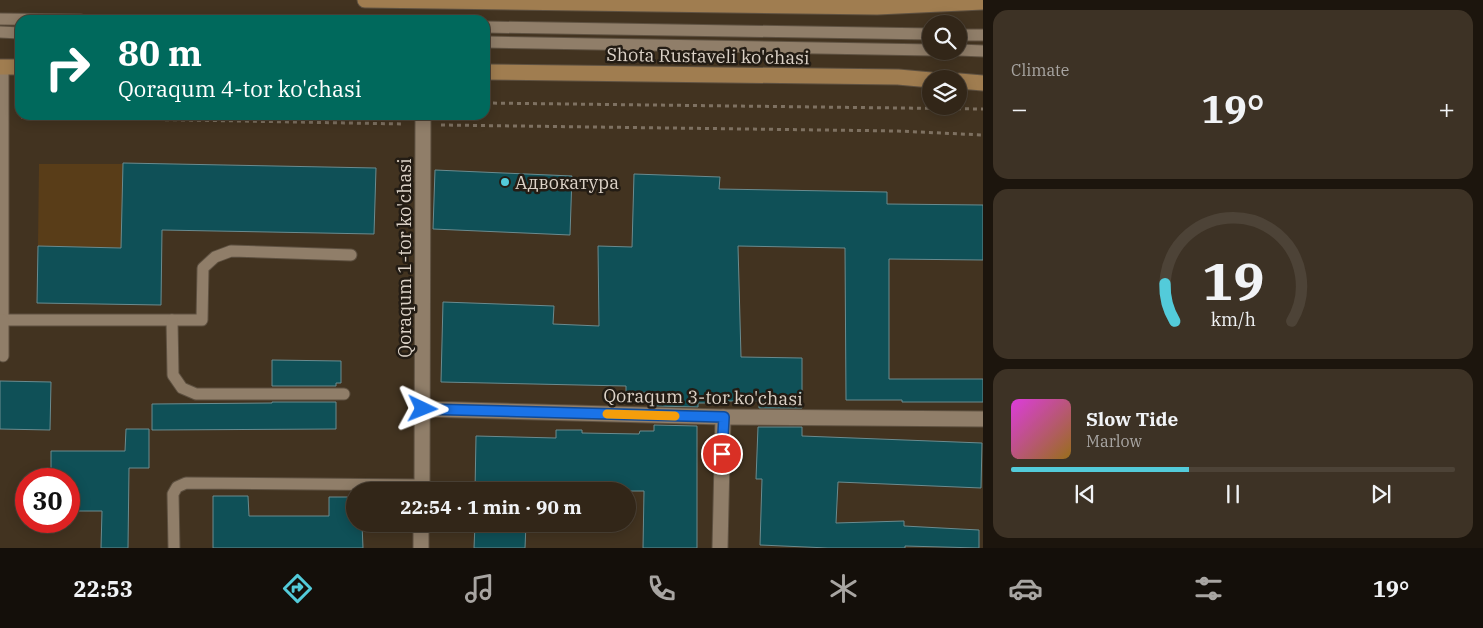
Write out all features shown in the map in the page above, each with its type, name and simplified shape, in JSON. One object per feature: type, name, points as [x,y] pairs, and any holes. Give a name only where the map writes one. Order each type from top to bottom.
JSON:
[{"type":"main road","points":[[365,0],[877,7],[983,2]]},
{"type":"main road","points":[[1,67],[15,67]]},
{"type":"main road","name":"Shota Rustaveli ko'chasi","points":[[490,72],[898,77],[922,79]]},
{"type":"main road","points":[[967,82],[983,83]]},
{"type":"street","name":"Qoraqum 1-tor ko'chasi","points":[[422,482],[423,120]]},
{"type":"street","name":"Qoraqum 3-tor ko'chasi","points":[[423,409],[724,417],[983,419]]},
{"type":"street","points":[[720,548],[724,417]]},
{"type":"street","points":[[420,548],[421,532]]},
{"type":"lane","points":[[0,19],[15,19]]},
{"type":"lane","points":[[490,27],[922,34]]},
{"type":"lane","points":[[0,32],[15,33]]},
{"type":"lane","points":[[967,35],[983,35]]},
{"type":"lane","points":[[490,42],[922,50]]},
{"type":"lane","points":[[967,50],[983,51]]},
{"type":"lane","points":[[1,67],[4,116],[1,320],[3,356]]},
{"type":"lane","points":[[1,320],[202,320],[204,268],[215,257],[231,251],[350,255]]},
{"type":"lane","points":[[172,320],[173,375],[182,388],[188,392],[196,394],[344,394]]},
{"type":"lane","points":[[174,548],[173,494],[177,487],[186,483],[346,486]]},
{"type":"path","points":[[490,103],[983,109]]},
{"type":"path","points":[[4,116],[15,116]]},
{"type":"path","points":[[423,120],[898,131],[983,135]]},
{"type":"shaded area","points":[[39,164],[123,164],[121,248],[38,246]]},
{"type":"building","points":[[123,163],[376,168],[374,234],[162,230],[161,305],[37,303],[38,246],[121,248]]},
{"type":"building","points":[[435,170],[572,176],[570,235],[433,229]]},
{"type":"building","points":[[634,174],[720,177],[719,189],[887,192],[887,204],[983,205],[983,260],[889,259],[889,379],[983,379],[983,402],[846,400],[845,248],[738,246],[741,357],[802,358],[802,408],[759,408],[759,401],[711,401],[711,403],[698,403],[698,407],[653,406],[653,392],[626,393],[626,386],[441,382],[443,302],[554,306],[553,324],[599,326],[598,246],[632,247]]},
{"type":"building","points":[[272,360],[341,361],[341,383],[336,383],[336,386],[272,386]]},
{"type":"building","points":[[0,381],[51,382],[50,430],[0,429]]},
{"type":"building","points":[[336,402],[336,429],[152,430],[152,404]]},
{"type":"building","points":[[654,425],[697,426],[697,548],[643,548],[644,491],[636,491],[636,482],[475,482],[476,436],[556,438],[556,430],[582,430],[582,433],[639,434],[640,431],[654,431]]},
{"type":"building","points":[[758,427],[802,427],[802,436],[982,443],[981,488],[838,482],[836,523],[904,521],[904,526],[979,530],[979,548],[905,546],[905,548],[828,548],[760,545],[762,479],[756,479]]},
{"type":"building","points":[[126,429],[149,429],[149,468],[129,468],[128,548],[101,548],[102,511],[80,511],[80,468],[51,468],[51,451],[125,451]]},
{"type":"building","points":[[213,496],[248,496],[249,516],[329,516],[329,497],[346,497],[346,532],[362,532],[363,548],[213,548]]},
{"type":"building","points":[[475,532],[526,532],[525,548],[474,548]]},
{"type":"slow traffic","points":[[607,414],[675,416]]},
{"type":"place","name":"Адвокатура","points":[[505,182]]},
{"type":"route","points":[[423,409],[724,417],[722,454]]}]
